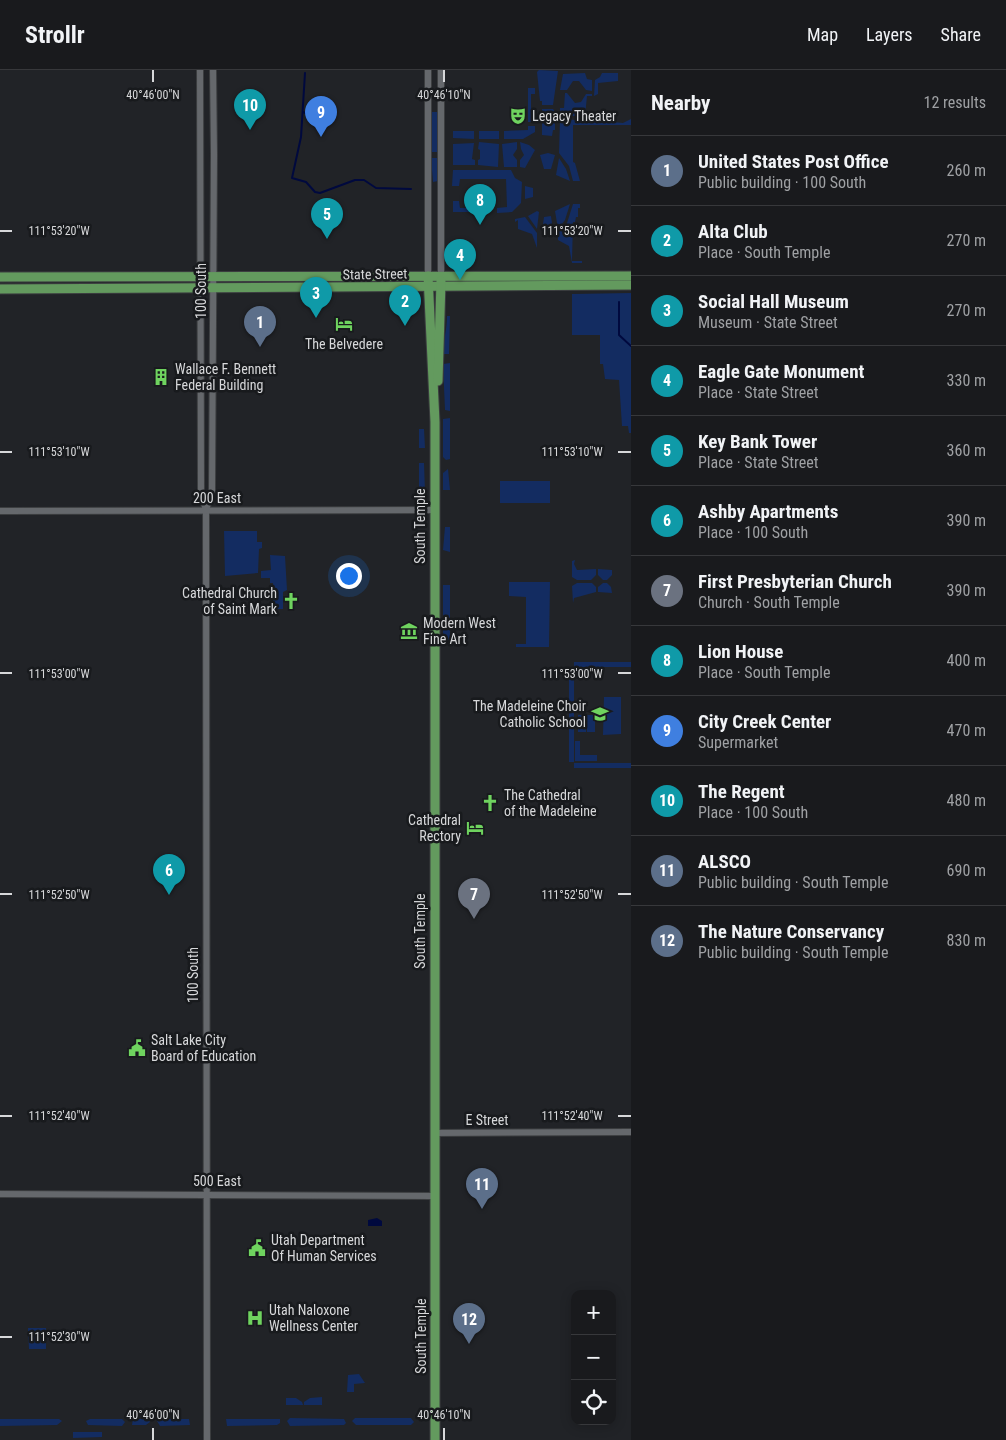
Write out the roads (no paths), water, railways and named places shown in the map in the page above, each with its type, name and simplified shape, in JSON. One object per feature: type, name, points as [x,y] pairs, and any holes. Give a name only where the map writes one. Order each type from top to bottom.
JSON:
[{"type":"main road","name":"South Temple","points":[[428,276],[434,422],[434,1196],[436,1440]]},
{"type":"main road","name":"South Temple","points":[[434,422],[441,276]]},
{"type":"main road","name":"State Street","points":[[0,277],[631,276]]},
{"type":"main road","name":"State Street","points":[[0,289],[631,285]]},
{"type":"street","name":"100 South","points":[[200,70],[200,491],[206,511]]},
{"type":"street","name":"100 South","points":[[207,1440],[206,511],[212,491],[213,70]]},
{"type":"street","name":"South Temple","points":[[428,70],[428,276]]},
{"type":"street","name":"South Temple","points":[[441,70],[441,276]]},
{"type":"street","name":"200 East","points":[[0,511],[434,510]]},
{"type":"street","name":"E Street","points":[[434,1133],[631,1132]]},
{"type":"street","name":"500 East","points":[[0,1194],[434,1196]]},
{"type":"waterway","points":[[305,73],[301,137],[292,178],[306,182],[315,192],[320,193],[355,180],[364,180],[376,188],[411,189]]},
{"type":"waterway","points":[[303,112],[311,115],[328,112],[328,119]]},
{"type":"waterway","points":[[619,302],[619,335],[631,346]]},
{"type":"place","name":"Legacy Theater","points":[[518,116]]},
{"type":"place","name":"The Regent","points":[[250,130]]},
{"type":"place","name":"City Creek Center","points":[[321,137]]},
{"type":"place","name":"Lion House","points":[[480,225]]},
{"type":"place","name":"Key Bank Tower","points":[[327,239]]},
{"type":"place","name":"Eagle Gate Monument","points":[[460,280]]},
{"type":"place","name":"Social Hall Museum","points":[[316,318]]},
{"type":"place","name":"The Belvedere","points":[[344,324]]},
{"type":"place","name":"Alta Club","points":[[405,326]]},
{"type":"place","name":"United States Post Office","points":[[260,347]]},
{"type":"place","name":"Wallace F. Bennett Federal Building","points":[[161,377]]},
{"type":"place","name":"Cathedral Church of Saint Mark","points":[[291,601]]},
{"type":"place","name":"Modern West Fine Art","points":[[409,631]]},
{"type":"place","name":"The Madeleine Choir Catholic School","points":[[600,714]]},
{"type":"place","name":"The Cathedral of the Madeleine","points":[[490,803]]},
{"type":"place","name":"Cathedral Rectory","points":[[475,828]]},
{"type":"place","name":"Ashby Apartments","points":[[169,895]]},
{"type":"place","name":"First Presbyterian Church","points":[[474,919]]},
{"type":"place","name":"Salt Lake City Board of Education","points":[[137,1048]]},
{"type":"place","name":"ALSCO","points":[[482,1209]]},
{"type":"place","name":"Utah Department Of Human Services","points":[[257,1248]]},
{"type":"place","name":"Utah Naloxone Wellness Center","points":[[255,1318]]},
{"type":"place","name":"The Nature Conservancy","points":[[469,1344]]}]
